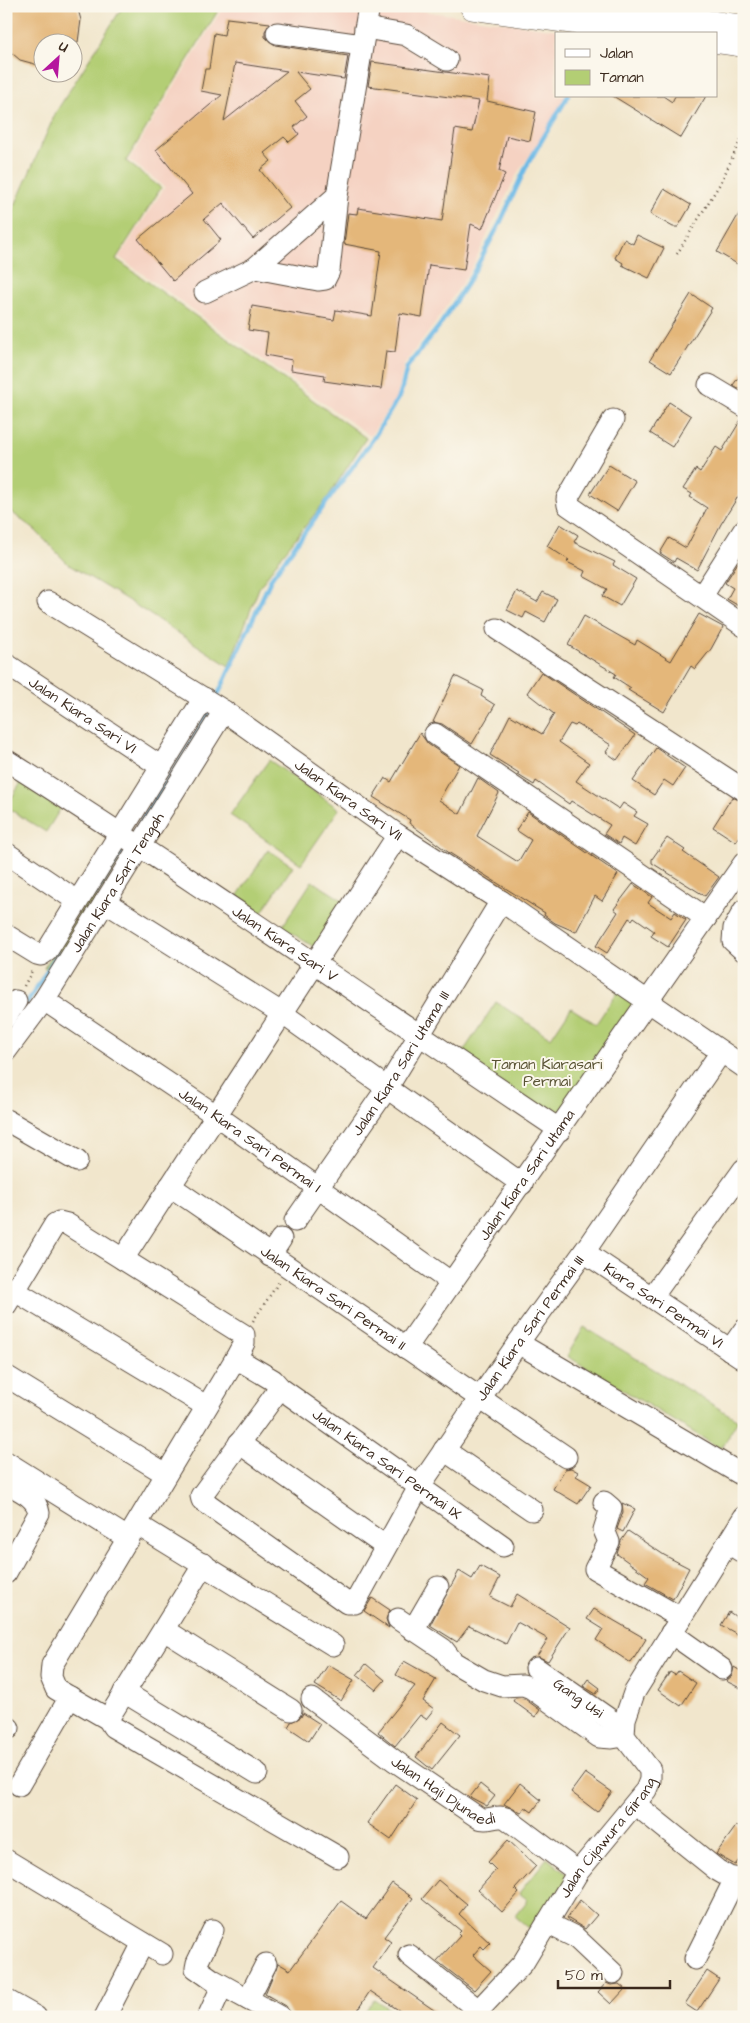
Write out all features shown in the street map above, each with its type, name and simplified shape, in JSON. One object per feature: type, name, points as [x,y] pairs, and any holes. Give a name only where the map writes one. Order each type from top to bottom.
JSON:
[{"type":"main road","points":[[474,6],[660,32]]},
{"type":"main road","points":[[572,6],[744,28]]},
{"type":"main road","points":[[718,40],[744,43]]},
{"type":"street","points":[[255,268],[318,280],[326,279],[329,271],[337,196],[369,6]]},
{"type":"street","points":[[277,33],[364,36],[406,35],[447,60]]},
{"type":"street","points":[[205,292],[255,268],[337,196]]},
{"type":"street","points":[[710,385],[744,406]]},
{"type":"street","points":[[613,420],[567,499],[568,505],[744,626]]},
{"type":"street","points":[[702,596],[744,530]]},
{"type":"street","name":"Jalan Kiara Sari VII","points":[[48,602],[214,704],[398,835],[649,1000],[744,1067]]},
{"type":"street","points":[[497,629],[744,790]]},
{"type":"street","name":"Jalan Kiara Sari VI","points":[[6,664],[160,766]]},
{"type":"street","name":"Jalan Kiara Sari Tengah","points":[[6,1051],[44,1000],[105,902],[160,766],[214,704]]},
{"type":"street","name":"Jalan Kiara Sari Tengah","points":[[44,953],[77,901],[130,839],[214,704]]},
{"type":"street","points":[[435,734],[706,918]]},
{"type":"street","name":"Jalan Kiara Sari V","points":[[6,760],[130,839],[315,962],[418,1035],[560,1130]]},
{"type":"street","points":[[123,1258],[398,835]]},
{"type":"street","points":[[6,853],[77,901]]},
{"type":"street","name":"Jalan Kiara Sari Utama","points":[[406,1348],[560,1130],[706,918],[739,879]]},
{"type":"street","name":"Jalan Kiara Sari Utama III","points":[[295,1221],[320,1188],[387,1088],[501,901]]},
{"type":"street","points":[[105,902],[283,1014],[522,1184]]},
{"type":"street","points":[[744,910],[734,928],[733,941],[744,951]]},
{"type":"street","points":[[6,935],[44,953]]},
{"type":"street","name":"Jalan Kiara Sari Permai I","points":[[44,1000],[217,1116],[452,1283]]},
{"type":"street","name":"Jalan Kiara Sari Permai III","points":[[239,1442],[201,1496],[202,1500],[346,1603],[355,1603],[419,1486],[584,1252],[721,1052]]},
{"type":"street","points":[[6,1120],[77,1161]]},
{"type":"street","points":[[652,1297],[744,1169]]},
{"type":"street","name":"Jalan Kiara Sari Permai II","points":[[170,1186],[276,1247],[288,1268],[479,1400],[566,1457]]},
{"type":"street","points":[[206,1406],[11,1298],[55,1224],[59,1222],[67,1224],[244,1335],[244,1343],[236,1358],[52,1665],[51,1677],[56,1689],[108,1719],[113,1727],[338,1857]]},
{"type":"street","name":"Kiara Sari Permai VI","points":[[584,1252],[737,1354]]},
{"type":"street","points":[[737,1354],[744,1330]]},
{"type":"street","points":[[518,1343],[744,1476]]},
{"type":"street","name":"Jalan Kiara Sari Permai IX","points":[[236,1358],[276,1384],[503,1546]]},
{"type":"street","points":[[6,1376],[166,1474]]},
{"type":"street","points":[[276,1384],[239,1442],[385,1546]]},
{"type":"street","points":[[444,1450],[532,1510]]},
{"type":"street","points":[[6,1462],[133,1532],[204,1564],[333,1645]]},
{"type":"street","points":[[6,1483],[30,1497],[38,1505],[39,1513],[6,1573]]},
{"type":"street","points":[[604,1502],[611,1508],[604,1530],[609,1542],[595,1570],[676,1626],[722,1669]]},
{"type":"street","points":[[438,1587],[405,1625],[443,1649],[453,1662],[484,1680],[502,1686],[523,1685],[531,1688],[599,1737],[612,1738],[624,1730],[634,1692],[676,1626],[736,1548],[744,1517]]},
{"type":"street","points":[[108,1719],[204,1564]]},
{"type":"street","points":[[164,1630],[291,1710]]},
{"type":"street","name":"Gang Usi","points":[[536,1668],[624,1730]]},
{"type":"street","points":[[124,1692],[261,1767],[241,1801]]},
{"type":"street","points":[[19,1785],[70,1697]]},
{"type":"street","name":"Jalan Haji Djunaedi","points":[[312,1700],[395,1761],[478,1818],[487,1820],[497,1816],[506,1818],[578,1872]]},
{"type":"street","name":"Jalan Cijawura Girang","points":[[474,2013],[523,1963],[578,1872],[646,1790],[650,1780],[650,1770],[624,1730]]},
{"type":"street","points":[[634,1804],[717,1870],[740,1880],[695,1959]]},
{"type":"street","points":[[6,1860],[162,1954]]},
{"type":"street","points":[[547,1923],[575,1937],[613,1973]]},
{"type":"street","points":[[213,1930],[196,1963],[196,1968],[213,1980],[280,2017]]},
{"type":"street","points":[[105,2017],[143,1943]]},
{"type":"street","points":[[409,1956],[474,2013]]},
{"type":"street","points":[[248,1999],[266,1964]]},
{"type":"street","points":[[208,2017],[218,1995]]},
{"type":"street","points":[[6,2000],[36,2017]]},
{"type":"path","points":[[677,254],[720,182],[744,134]]},
{"type":"path","points":[[11,1009],[44,953]]},
{"type":"path","points":[[244,1335],[288,1268]]},
{"type":"shaded area","points":[[224,6],[387,6],[572,32],[555,32],[555,98],[564,98],[545,133],[518,172],[470,271],[434,325],[404,364],[397,396],[370,436],[119,257],[165,187],[129,160]]},
{"type":"green space","points":[[123,6],[221,6],[126,161],[161,188],[116,259],[366,438],[326,500],[279,559],[259,588],[229,666],[129,601],[69,565],[35,530],[6,508],[6,226],[56,112],[75,82],[82,82],[82,71]]},
{"type":"green space","points":[[269,760],[339,809],[301,864],[230,815]]},
{"type":"green space","points":[[24,778],[64,803],[46,832],[6,807]]},
{"type":"green space","points":[[122,842],[129,847],[51,972],[44,968]]},
{"type":"green space","points":[[268,850],[293,866],[258,918],[234,901]]},
{"type":"green space","points":[[312,881],[344,901],[314,947],[282,927]]},
{"type":"green space","name":"Taman Kiarasari Permai","points":[[618,991],[636,1003],[558,1123],[459,1058],[496,1002],[551,1038],[571,1008],[596,1024]]},
{"type":"green space","points":[[584,1327],[738,1420],[721,1449],[567,1356]]},
{"type":"green space","points":[[547,1858],[570,1877],[529,1928],[515,1916],[528,1900],[519,1893]]},
{"type":"green space","points":[[374,1999],[389,2009],[384,2017],[361,2017]]},
{"type":"building","points":[[6,6],[77,6],[81,20],[79,32],[32,32],[32,63],[20,60],[6,48]]},
{"type":"building","points":[[227,18],[270,23],[265,31],[265,37],[275,45],[348,56],[344,79],[296,72],[310,89],[295,101],[307,116],[294,127],[299,134],[289,142],[284,137],[264,153],[271,161],[260,170],[290,208],[253,239],[223,203],[204,219],[221,240],[173,281],[138,239],[192,194],[156,150],[222,95],[201,91],[205,69],[209,69],[214,33],[224,35]],"holes":[[[235,63],[287,71],[224,121]]]},
{"type":"building","points":[[372,62],[490,78],[487,101],[536,112],[530,141],[507,136],[499,171],[505,174],[482,229],[471,224],[464,270],[429,265],[422,317],[400,313],[395,352],[386,351],[381,389],[324,381],[325,375],[291,370],[292,360],[265,355],[268,333],[248,330],[252,306],[334,320],[336,310],[372,316],[381,251],[344,244],[348,213],[357,214],[358,208],[442,221],[455,129],[472,132],[479,101],[368,86]]},
{"type":"building","points":[[616,98],[666,98],[672,102],[674,98],[705,98],[681,138]]},
{"type":"building","points":[[664,189],[691,205],[678,227],[673,227],[650,214]]},
{"type":"building","points":[[744,205],[744,268],[717,252]]},
{"type":"building","points":[[637,235],[664,248],[649,278],[622,265],[623,263],[615,258],[624,239],[633,244]]},
{"type":"building","points":[[691,294],[712,308],[671,373],[650,360]]},
{"type":"building","points":[[744,370],[744,391],[733,385]]},
{"type":"building","points":[[669,402],[691,416],[672,447],[650,433]]},
{"type":"building","points":[[742,418],[744,487],[721,524],[697,570],[676,558],[674,562],[660,553],[669,538],[686,548],[707,508],[690,497],[692,494],[683,489],[696,469],[700,472],[716,447],[722,451]]},
{"type":"building","points":[[609,465],[635,481],[617,511],[590,494]]},
{"type":"building","points":[[560,524],[578,535],[574,542],[615,562],[613,565],[636,579],[620,606],[602,596],[607,589],[583,576],[585,571],[567,562],[569,560],[547,546]]},
{"type":"building","points":[[739,561],[744,564],[744,609],[727,599],[733,588],[725,583]]},
{"type":"building","points":[[517,591],[537,602],[543,592],[557,599],[545,622],[526,612],[523,618],[507,610]]},
{"type":"building","points":[[699,614],[723,627],[711,649],[695,669],[691,666],[664,712],[628,690],[631,688],[614,677],[616,674],[568,645],[584,616],[635,645],[637,640],[671,661]]},
{"type":"building","points":[[541,672],[635,735],[617,760],[606,752],[611,745],[577,724],[575,726],[570,724],[559,742],[589,763],[576,781],[619,809],[623,803],[637,812],[634,816],[648,824],[635,846],[622,838],[619,844],[604,834],[610,825],[571,801],[569,804],[536,781],[534,785],[490,755],[510,715],[542,734],[554,714],[527,693]]},
{"type":"building","points":[[455,676],[483,690],[481,696],[495,705],[472,744],[442,724],[433,722]]},
{"type":"building","points":[[420,733],[428,744],[459,765],[439,800],[460,814],[478,778],[499,793],[477,836],[518,862],[531,840],[516,830],[528,812],[618,874],[602,901],[595,896],[576,932],[555,923],[544,915],[545,913],[448,852],[409,823],[410,820],[373,797],[385,778],[391,782]]},
{"type":"building","points":[[656,748],[685,768],[673,786],[664,780],[654,795],[633,781]]},
{"type":"building","points":[[732,797],[744,802],[744,830],[736,842],[713,827]]},
{"type":"building","points":[[667,838],[685,850],[683,852],[719,877],[705,896],[652,863],[652,859]]},
{"type":"building","points":[[633,884],[652,897],[648,903],[671,918],[675,912],[686,920],[668,947],[651,936],[654,931],[634,917],[632,920],[629,918],[607,953],[596,946],[618,912],[614,909]]},
{"type":"building","points":[[571,1468],[578,1472],[576,1476],[591,1485],[578,1504],[553,1489],[565,1469]]},
{"type":"building","points":[[622,1503],[635,1509],[623,1532],[617,1529],[623,1512]]},
{"type":"building","points":[[628,1531],[664,1555],[689,1568],[673,1599],[645,1583],[649,1577],[617,1554],[621,1541]]},
{"type":"building","points":[[480,1566],[500,1577],[490,1597],[510,1607],[517,1594],[570,1627],[548,1661],[537,1656],[548,1639],[517,1622],[506,1644],[469,1626],[457,1642],[430,1625],[459,1571],[472,1579]]},
{"type":"building","points":[[372,1598],[390,1610],[386,1619],[389,1628],[364,1611]]},
{"type":"building","points":[[594,1609],[646,1639],[631,1663],[596,1640],[603,1629],[587,1619]]},
{"type":"building","points":[[729,1612],[744,1622],[744,1638],[721,1625]]},
{"type":"building","points":[[404,1661],[436,1679],[423,1701],[434,1709],[426,1719],[420,1715],[395,1746],[378,1732],[415,1686],[396,1675]]},
{"type":"building","points":[[366,1664],[385,1680],[376,1690],[357,1675]]},
{"type":"building","points":[[328,1665],[354,1680],[341,1701],[315,1685]]},
{"type":"building","points":[[734,1667],[744,1673],[744,1690],[726,1681],[732,1676]]},
{"type":"building","points":[[678,1671],[696,1683],[681,1706],[658,1690],[670,1672],[675,1675]]},
{"type":"building","points":[[588,1679],[600,1688],[596,1694],[583,1686]]},
{"type":"building","points":[[515,1698],[525,1699],[540,1710],[535,1717],[513,1701]]},
{"type":"building","points":[[303,1713],[320,1724],[309,1741],[288,1727],[291,1722],[301,1717]]},
{"type":"building","points":[[443,1722],[460,1735],[432,1770],[416,1757]]},
{"type":"building","points":[[585,1773],[612,1792],[597,1812],[571,1792]]},
{"type":"building","points":[[520,1783],[541,1800],[532,1812],[525,1807],[521,1813],[504,1804]]},
{"type":"building","points":[[395,1784],[417,1800],[391,1840],[367,1823]]},
{"type":"building","points":[[480,1784],[495,1796],[487,1806],[470,1797]]},
{"type":"building","points":[[737,1825],[744,1831],[744,1854],[735,1865],[716,1854]]},
{"type":"building","points":[[508,1840],[536,1866],[515,1889],[519,1893],[502,1912],[478,1890],[496,1870],[488,1862]]},
{"type":"building","points":[[438,1880],[467,1904],[459,1914],[490,1943],[484,1949],[481,1946],[473,1955],[491,1971],[474,1990],[437,1961],[460,1936],[458,1934],[461,1931],[422,1899]]},
{"type":"building","points":[[392,1883],[413,1898],[384,1937],[391,1942],[373,1968],[444,2017],[409,2017],[370,1991],[353,2017],[292,2017],[286,2006],[265,1994],[278,1963],[290,1970],[341,1901],[366,1919]]},
{"type":"building","points":[[580,1900],[597,1915],[585,1929],[567,1918]]},
{"type":"building","points":[[707,1971],[719,1979],[697,2012],[685,2004]]},
{"type":"building","points":[[606,1983],[611,1985],[619,1984],[625,1989],[611,2004],[598,1992]]},
{"type":"waterway","points":[[216,699],[272,577],[373,439],[400,395],[407,367],[440,325],[471,277],[500,223],[527,165],[567,98]]},
{"type":"waterway","points":[[133,835],[210,710]]},
{"type":"waterway","points":[[95,894],[126,846]]},
{"type":"waterway","points":[[20,1015],[58,953]]}]
